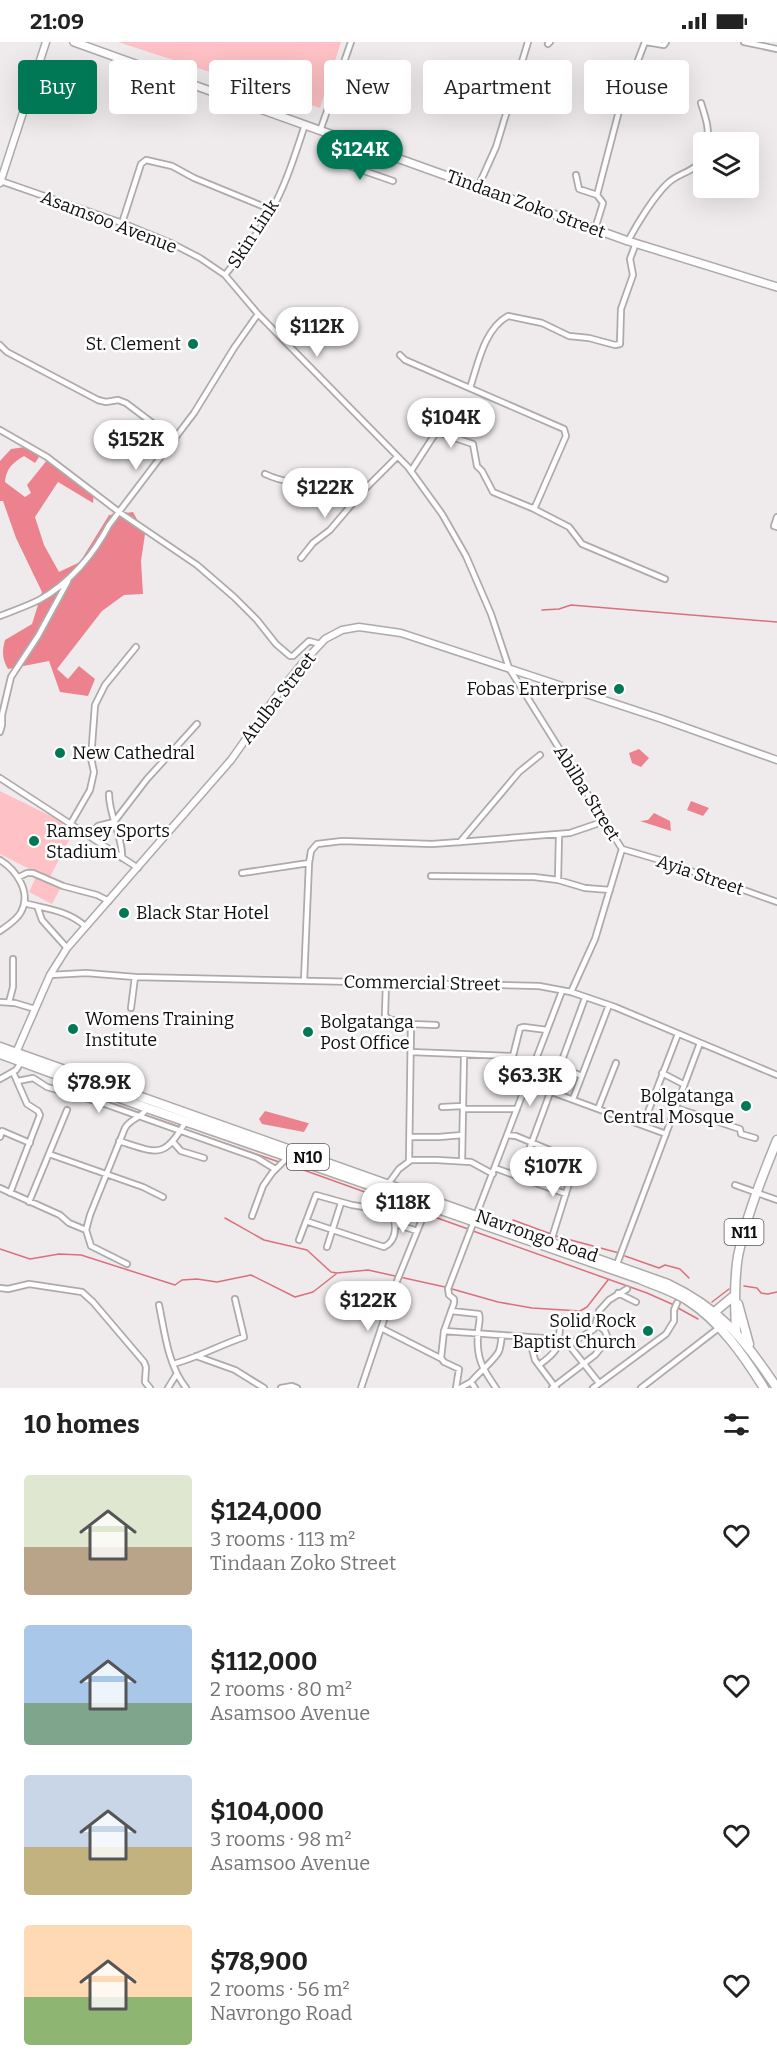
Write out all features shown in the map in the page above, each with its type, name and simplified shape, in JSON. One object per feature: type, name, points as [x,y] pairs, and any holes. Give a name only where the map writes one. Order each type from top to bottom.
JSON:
[{"type":"highway","name":"Navrongo Road","points":[[0,1047],[19,1057],[147,1108],[183,1127],[386,1188],[427,1207],[475,1218],[667,1290],[736,1331],[750,1350]]},
{"type":"highway","name":"Navrongo Road","points":[[0,1054],[19,1057],[386,1188],[647,1274],[687,1292],[711,1315],[735,1346]]},
{"type":"highway","name":"N11","points":[[735,1346],[738,1257],[777,1140]]},
{"type":"highway","name":"N11","points":[[735,1295],[750,1350]]},
{"type":"highway","points":[[711,1315],[735,1295]]},
{"type":"highway","name":"N10","points":[[735,1346],[764,1388]]},
{"type":"highway","name":"N10","points":[[750,1350],[777,1388]]},
{"type":"main road","name":"Tindaan Zoko Street","points":[[74,42],[628,241],[777,287]]},
{"type":"street","points":[[0,182],[46,42]]},
{"type":"street","points":[[320,131],[351,42]]},
{"type":"street","points":[[478,187],[496,147],[528,42]]},
{"type":"street","points":[[597,195],[620,107],[646,42],[664,45],[666,42]]},
{"type":"street","points":[[744,42],[777,49]]},
{"type":"street","points":[[701,103],[707,121],[707,132]]},
{"type":"street","name":"Skin Link","points":[[225,275],[253,240],[272,210],[290,169],[305,125]]},
{"type":"street","points":[[351,141],[342,160],[344,164],[393,181]]},
{"type":"street","points":[[122,223],[141,164],[146,160],[172,166],[272,210]]},
{"type":"street","points":[[628,241],[668,183],[693,169]]},
{"type":"street","points":[[576,175],[579,189],[597,195],[603,203],[595,229]]},
{"type":"street","name":"Asamsoo Avenue","points":[[0,182],[122,223],[173,244],[201,258],[225,275],[258,314],[411,471],[442,514],[466,556],[491,614],[509,668]]},
{"type":"street","points":[[470,388],[488,337],[508,316],[542,323],[569,336],[620,344],[621,309],[633,275],[630,259],[636,243]]},
{"type":"street","points":[[0,732],[11,677],[38,636],[69,579],[96,547],[119,512],[175,440],[258,314]]},
{"type":"street","points":[[0,345],[7,352],[86,395],[106,402],[118,400],[126,402],[175,440]]},
{"type":"street","points":[[400,355],[405,360],[566,431],[566,436],[535,507],[532,508]]},
{"type":"street","points":[[0,430],[47,457],[119,512],[197,565],[234,597],[257,620],[276,644],[290,656],[293,656],[309,641],[320,644]]},
{"type":"street","points":[[411,471],[434,436],[440,433],[474,445],[477,465],[492,491],[569,527],[582,544],[664,579]]},
{"type":"street","points":[[301,558],[397,457]]},
{"type":"street","points":[[265,474],[300,484],[349,485],[364,490]]},
{"type":"street","points":[[777,517],[774,526],[777,527]]},
{"type":"street","points":[[0,616],[38,600],[69,579]]},
{"type":"street","name":"Atulba Street","points":[[19,1057],[35,1009],[50,975],[67,948],[231,760],[300,666],[320,644],[337,632],[367,627],[401,633],[777,760]]},
{"type":"street","points":[[70,823],[90,790],[94,772],[91,758],[95,705],[105,685],[136,647]]},
{"type":"street","name":"Abilba Street","points":[[509,668],[622,849],[595,939],[571,993]]},
{"type":"street","points":[[90,834],[98,826],[114,822],[147,779],[197,724]]},
{"type":"street","points":[[460,842],[519,772],[540,755]]},
{"type":"street","points":[[0,778],[90,834],[138,868]]},
{"type":"street","points":[[109,794],[109,804],[120,838],[122,858]]},
{"type":"street","points":[[304,981],[309,863],[311,851],[317,844],[342,841],[432,844],[460,842],[570,833],[605,821]]},
{"type":"street","points":[[558,880],[559,834]]},
{"type":"street","name":"Ayia Street","points":[[622,849],[663,861],[777,902]]},
{"type":"street","points":[[0,860],[18,878],[24,891],[21,913],[0,931]]},
{"type":"street","points":[[242,873],[309,863]]},
{"type":"street","points":[[18,878],[27,873],[33,873],[63,886],[97,895],[109,901]]},
{"type":"street","points":[[430,876],[534,877],[558,880],[585,888],[610,890]]},
{"type":"street","points":[[24,903],[65,913],[86,926]]},
{"type":"street","points":[[37,906],[42,920],[67,948]]},
{"type":"street","points":[[9,1002],[13,987],[13,959]]},
{"type":"street","name":"Commercial Street","points":[[50,975],[86,973],[304,981],[521,985],[571,993],[609,1005],[777,1075]]},
{"type":"street","points":[[131,1008],[135,976]]},
{"type":"street","points":[[386,983],[385,1015],[387,1019],[411,1024],[436,1025]]},
{"type":"street","points":[[441,1358],[444,1331],[454,1299],[449,1295],[450,1282],[562,991]]},
{"type":"street","points":[[519,1177],[585,998]]},
{"type":"street","points":[[0,1002],[35,1009]]},
{"type":"street","points":[[573,1099],[609,1005]]},
{"type":"street","points":[[409,1161],[411,1024]]},
{"type":"street","points":[[411,1052],[513,1056],[520,1028],[547,1030]]},
{"type":"street","points":[[643,1125],[678,1034]]},
{"type":"street","points":[[617,1264],[700,1044]]},
{"type":"street","points":[[462,1161],[464,1055]]},
{"type":"street","points":[[0,1079],[13,1072],[19,1057]]},
{"type":"street","points":[[537,1058],[582,1076]]},
{"type":"street","points":[[598,1108],[616,1063]]},
{"type":"street","points":[[10,1193],[40,1114],[27,1104],[13,1072]]},
{"type":"street","points":[[662,1073],[684,1084]]},
{"type":"street","points":[[18,1081],[33,1078],[47,1087],[71,1092],[140,1116],[183,1127],[257,1158],[275,1169]]},
{"type":"street","points":[[527,1083],[666,1134]]},
{"type":"street","points":[[442,1107],[517,1108]]},
{"type":"street","points":[[128,1264],[91,1246],[86,1230],[128,1122],[140,1116],[147,1108]]},
{"type":"street","points":[[676,1108],[740,1129],[741,1134],[755,1138]]},
{"type":"street","points":[[29,1202],[67,1110]]},
{"type":"street","points":[[119,1141],[155,1152],[161,1151],[172,1142],[183,1127]]},
{"type":"street","points":[[1,1133],[30,1143]]},
{"type":"street","points":[[410,1137],[462,1135]]},
{"type":"street","points":[[507,1135],[532,1142],[576,1161],[551,1241]]},
{"type":"street","points":[[172,1142],[181,1151],[204,1158]]},
{"type":"street","points":[[49,1154],[143,1187],[163,1197]]},
{"type":"street","points":[[252,1216],[263,1186],[275,1169],[288,1157]]},
{"type":"street","points":[[379,1202],[399,1169],[409,1161],[422,1159],[471,1162],[566,1194]]},
{"type":"street","points":[[735,1185],[777,1200]]},
{"type":"street","points":[[0,1188],[60,1215],[69,1223],[86,1230]]},
{"type":"street","points":[[299,1240],[306,1221],[316,1195],[341,1203],[364,1206],[379,1202],[391,1206],[396,1224],[394,1236],[384,1247],[306,1221]]},
{"type":"street","points":[[327,1247],[341,1203]]},
{"type":"street","points":[[361,1388],[400,1271],[427,1207]]},
{"type":"street","points":[[396,1224],[417,1231]]},
{"type":"street","points":[[0,1288],[8,1289],[29,1284],[82,1292],[144,1362],[145,1382],[150,1388]]},
{"type":"street","points":[[569,1345],[594,1329],[599,1311],[609,1300],[627,1289]]},
{"type":"street","points":[[618,1293],[636,1302]]},
{"type":"street","points":[[173,1364],[189,1360],[244,1337],[235,1299]]},
{"type":"street","points":[[593,1388],[666,1334],[674,1321],[674,1310],[677,1303]]},
{"type":"street","points":[[159,1305],[176,1375],[186,1388]]},
{"type":"street","points":[[592,1305],[599,1311]]},
{"type":"street","points":[[451,1311],[479,1314],[481,1317],[478,1333],[479,1358],[482,1368],[496,1388]]},
{"type":"street","points":[[539,1365],[554,1354],[558,1347],[561,1319]]},
{"type":"street","points":[[529,1338],[535,1360],[554,1387],[595,1354],[608,1340],[604,1331],[597,1324]]},
{"type":"street","points":[[641,1388],[720,1327]]},
{"type":"street","points":[[381,1328],[459,1369],[458,1388],[471,1382],[482,1368],[495,1358],[502,1335]]},
{"type":"street","points":[[444,1331],[558,1339],[569,1345],[599,1383]]},
{"type":"street","points":[[196,1356],[235,1370],[264,1388]]},
{"type":"street","points":[[168,1388],[176,1375]]},
{"type":"street","points":[[471,1382],[475,1388]]},
{"type":"street","points":[[281,1388],[292,1386],[297,1388]]},
{"type":"shaded area","points":[[118,42],[341,42],[335,60],[324,60],[324,95],[320,108],[312,105],[312,60],[209,60],[209,72],[197,68],[197,60],[173,60]]},
{"type":"shaded area","points":[[25,447],[39,457],[35,463],[24,456],[16,461],[8,470],[5,482],[25,497],[31,493],[27,485],[48,459],[94,492],[93,503],[58,482],[35,517],[44,545],[59,572],[80,562],[109,515],[133,512],[145,534],[141,561],[143,594],[124,595],[102,611],[57,669],[68,679],[79,666],[95,679],[88,696],[60,692],[49,661],[8,669],[4,658],[5,640],[32,624],[42,592],[16,538],[3,501],[0,501],[0,461],[11,449]]},
{"type":"shaded area","points":[[639,749],[649,758],[641,767],[632,763],[629,753]]},
{"type":"shaded area","name":"Ramsey Sports Stadium","points":[[0,791],[75,828],[49,879],[0,854]]},
{"type":"shaded area","points":[[691,801],[709,808],[703,816],[687,810]]},
{"type":"shaded area","points":[[654,813],[670,821],[671,831],[640,821],[648,820]]},
{"type":"shaded area","points":[[36,877],[60,889],[52,904],[29,892]]},
{"type":"shaded area","points":[[265,1111],[309,1123],[304,1132],[262,1124],[259,1119]]},
{"type":"waterway","points":[[542,610],[559,609],[571,605],[777,622]]},
{"type":"waterway","points":[[110,1103],[140,1113]]},
{"type":"waterway","points":[[145,1115],[180,1127]]},
{"type":"waterway","points":[[184,1129],[279,1162]]},
{"type":"waterway","points":[[284,1163],[468,1229]]},
{"type":"waterway","points":[[225,1218],[264,1240],[307,1250],[331,1272],[368,1270],[445,1287],[498,1302],[532,1308],[580,1311],[587,1307],[608,1280]]},
{"type":"waterway","points":[[513,1220],[551,1234]]},
{"type":"waterway","points":[[473,1231],[647,1293],[674,1305]]},
{"type":"waterway","points":[[556,1236],[619,1253]]},
{"type":"waterway","points":[[0,1249],[30,1259],[59,1254],[81,1255],[175,1285],[182,1280],[197,1279],[217,1282],[251,1275],[295,1297],[313,1292],[336,1274]]},
{"type":"waterway","points":[[625,1256],[659,1268],[665,1265],[680,1269],[689,1278]]},
{"type":"waterway","points":[[744,1286],[757,1288],[761,1293],[777,1292]]},
{"type":"waterway","points":[[712,1302],[729,1289]]},
{"type":"waterway","points":[[678,1308],[698,1319]]},
{"type":"place","name":"St. Clement","points":[[193,344]]},
{"type":"place","name":"Fobas Enterprise","points":[[619,689]]},
{"type":"place","name":"New Cathedral","points":[[60,753]]},
{"type":"place","name":"Ramsey Sports Stadium","points":[[34,841]]},
{"type":"place","name":"Black Star Hotel","points":[[124,913]]},
{"type":"place","name":"Womens Training Institute","points":[[73,1029]]},
{"type":"place","name":"Bolgatanga Post Office","points":[[308,1032]]},
{"type":"place","name":"Bolgatanga Central Mosque","points":[[746,1106]]},
{"type":"place","name":"Solid Rock Baptist Church","points":[[648,1331]]}]
